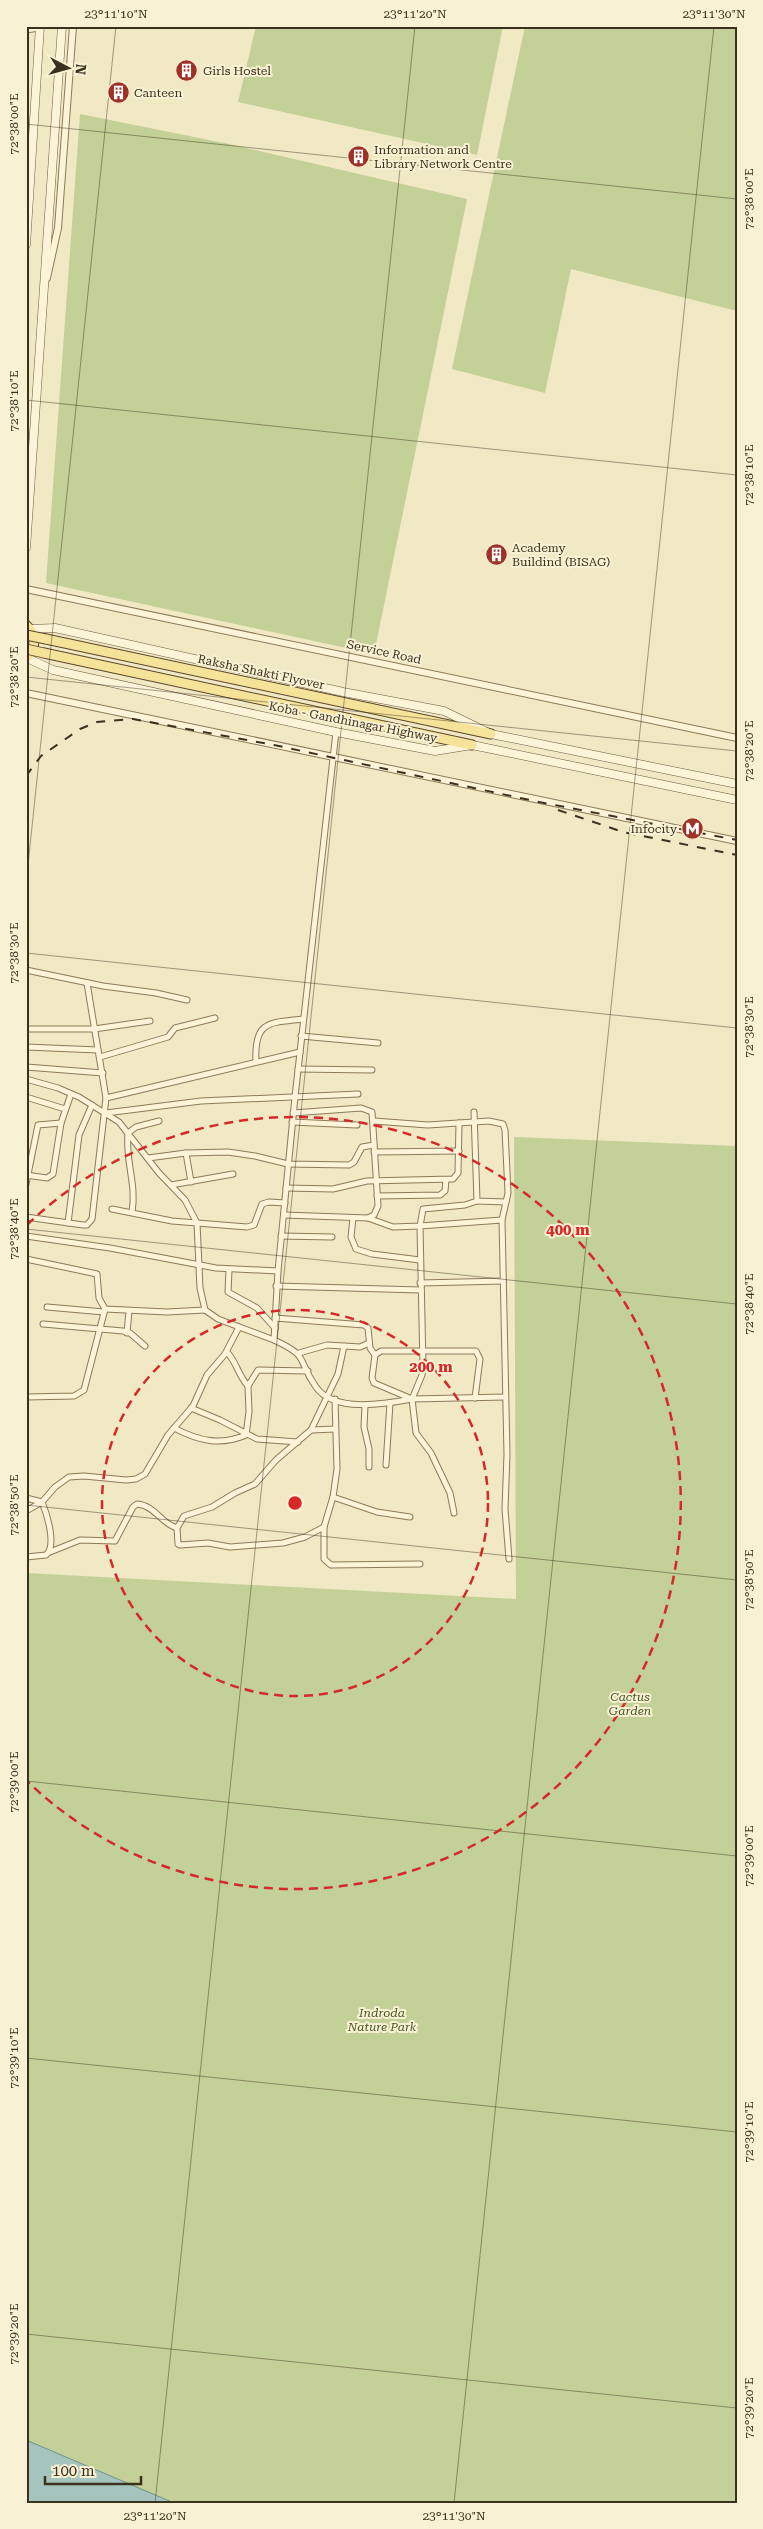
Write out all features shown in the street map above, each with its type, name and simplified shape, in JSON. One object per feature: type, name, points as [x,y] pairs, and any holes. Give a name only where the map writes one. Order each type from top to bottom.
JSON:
[{"type":"main road","points":[[26,548],[62,26]]},
{"type":"main road","points":[[26,244],[40,27]]},
{"type":"main road","points":[[26,655],[34,645],[28,630],[54,628],[343,692],[444,711],[491,734],[737,784]]},
{"type":"main road","name":"Raksha Shakti Flyover","points":[[28,630],[46,639],[491,734]]},
{"type":"main road","points":[[26,655],[44,653],[472,746]]},
{"type":"main road","name":"Koba - Gandhinagar Highway","points":[[26,655],[54,670],[336,732],[435,751],[472,746],[737,800]]},
{"type":"street","points":[[43,297],[58,228],[73,26]]},
{"type":"street","points":[[26,30],[40,27]]},
{"type":"street","name":"Service Road","points":[[26,589],[737,738]]},
{"type":"street","points":[[26,693],[737,841]]},
{"type":"street","points":[[274,1340],[276,1286],[294,1097],[336,732]]},
{"type":"street","points":[[26,970],[87,983],[187,1000]]},
{"type":"street","points":[[26,1217],[87,1225],[92,1219],[101,1132],[106,1113],[106,1098],[87,983]]},
{"type":"street","points":[[100,1057],[168,1037],[175,1028],[215,1018]]},
{"type":"street","points":[[256,1061],[257,1040],[264,1027],[271,1023],[304,1019]]},
{"type":"street","points":[[26,1028],[94,1029],[150,1021]]},
{"type":"street","points":[[301,1036],[378,1043]]},
{"type":"street","points":[[26,1047],[98,1050]]},
{"type":"street","points":[[106,1098],[300,1052]]},
{"type":"street","points":[[26,1067],[103,1073]]},
{"type":"street","points":[[298,1069],[372,1070]]},
{"type":"street","points":[[26,1079],[71,1094],[119,1122],[185,1200],[197,1224],[200,1288],[205,1310]]},
{"type":"street","points":[[27,1175],[47,1178],[53,1174],[64,1109],[71,1094]]},
{"type":"street","points":[[106,1113],[201,1102],[358,1094]]},
{"type":"street","points":[[26,1097],[64,1109]]},
{"type":"street","points":[[68,1222],[79,1135],[92,1105]]},
{"type":"street","points":[[293,1113],[367,1108],[372,1112],[377,1196],[376,1212],[368,1218]]},
{"type":"street","points":[[474,1112],[477,1201]]},
{"type":"street","points":[[374,1121],[428,1126],[475,1121],[503,1124],[508,1175],[506,1202],[502,1220],[504,1397],[507,1454],[505,1509],[509,1559]]},
{"type":"street","points":[[128,1133],[136,1127],[159,1122]]},
{"type":"street","points":[[292,1122],[357,1125]]},
{"type":"street","points":[[26,1184],[38,1124],[61,1123]]},
{"type":"street","points":[[286,1188],[346,1188],[360,1182],[446,1180],[456,1177],[459,1151],[459,1123]]},
{"type":"street","points":[[128,1133],[127,1153],[134,1193],[132,1212]]},
{"type":"street","points":[[148,1158],[228,1152],[288,1164],[349,1165],[354,1162],[362,1147],[374,1145]]},
{"type":"street","points":[[374,1152],[459,1151]]},
{"type":"street","points":[[186,1154],[191,1182]]},
{"type":"street","points":[[172,1185],[233,1174]]},
{"type":"street","points":[[377,1196],[440,1195],[445,1191],[446,1180]]},
{"type":"street","points":[[454,1513],[450,1493],[431,1453],[416,1433],[412,1399],[422,1375],[420,1226],[423,1209],[465,1205],[477,1201],[506,1202]]},
{"type":"street","points":[[112,1209],[197,1224],[251,1227],[256,1222],[262,1204],[269,1202],[285,1203]]},
{"type":"street","points":[[284,1215],[368,1218],[393,1227],[502,1220]]},
{"type":"street","points":[[353,1218],[352,1237],[356,1249],[372,1254],[420,1260]]},
{"type":"street","points":[[26,1236],[110,1248],[229,1270],[278,1271]]},
{"type":"street","points":[[281,1236],[332,1237]]},
{"type":"street","points":[[26,1259],[97,1274],[99,1298],[104,1310],[84,1390],[74,1396],[26,1397]]},
{"type":"street","points":[[229,1270],[228,1292],[256,1308],[275,1328]]},
{"type":"street","points":[[420,1283],[503,1281]]},
{"type":"street","points":[[276,1286],[420,1290]]},
{"type":"street","points":[[47,1307],[129,1311],[205,1310],[218,1319],[274,1340],[299,1353],[316,1388],[335,1400],[365,1404],[390,1403],[412,1399],[504,1397]]},
{"type":"street","points":[[127,1333],[129,1311]]},
{"type":"street","points":[[275,1318],[364,1324],[368,1328],[369,1343],[375,1355],[374,1383],[412,1399]]},
{"type":"street","points":[[43,1324],[100,1328],[127,1333],[145,1346]]},
{"type":"street","points":[[26,1511],[42,1502],[54,1487],[70,1477],[136,1479],[144,1474],[174,1428],[191,1408],[207,1375],[227,1352],[239,1327]]},
{"type":"street","points":[[299,1353],[327,1345],[360,1347],[369,1343]]},
{"type":"street","points":[[324,1527],[293,1541],[230,1547],[208,1543],[180,1545],[176,1541],[177,1528],[184,1516],[212,1507],[255,1484],[276,1460],[311,1430],[338,1374],[344,1346]]},
{"type":"street","points":[[375,1355],[381,1351],[476,1351],[480,1359],[475,1398]]},
{"type":"street","points":[[227,1352],[235,1361],[240,1377],[248,1386]]},
{"type":"street","points":[[246,1435],[249,1412],[248,1386],[258,1370],[308,1371]]},
{"type":"street","points":[[335,1400],[337,1469],[333,1497],[324,1527],[324,1560],[331,1565],[420,1564]]},
{"type":"street","points":[[386,1465],[390,1403]]},
{"type":"street","points":[[365,1404],[364,1427],[369,1449],[369,1467]]},
{"type":"street","points":[[191,1408],[257,1439],[298,1442]]},
{"type":"street","points":[[174,1428],[188,1435],[212,1442],[232,1441],[246,1435]]},
{"type":"street","points":[[311,1430],[335,1429]]},
{"type":"street","points":[[333,1497],[378,1512],[410,1517]]},
{"type":"street","points":[[26,1498],[42,1502]]},
{"type":"street","points":[[42,1502],[50,1530],[50,1552]]},
{"type":"street","points":[[26,1557],[46,1555],[80,1540],[115,1542],[133,1507],[137,1504],[156,1511],[165,1523],[177,1528]]},
{"type":"green space","points":[[256,26],[503,26],[477,155],[238,102]]},
{"type":"green space","points":[[525,26],[737,26],[737,311],[571,269],[545,393],[452,369]]},
{"type":"green space","points":[[80,114],[229,144],[467,199],[374,654],[46,583]]},
{"type":"green space","name":"Indroda Nature Park","points":[[514,1137],[737,1146],[737,2503],[174,2503],[26,2440],[26,1573],[516,1599]]},
{"type":"water","points":[[26,2440],[174,2503],[26,2503]]},
{"type":"railway","points":[[26,776],[41,756],[80,729],[97,722],[133,719],[274,745],[539,802],[737,840]]},
{"type":"railway","points":[[558,810],[623,832],[737,855]]},
{"type":"place","name":"Girls Hostel","points":[[187,71]]},
{"type":"place","name":"Canteen","points":[[118,93]]},
{"type":"place","name":"Information and Library Network Centre","points":[[358,157]]},
{"type":"place","name":"Academy Buildind (BISAG)","points":[[496,555]]},
{"type":"place","name":"Infocity","points":[[693,829]]},
{"type":"park label","name":"Cactus Garden","points":[[630,1704]]}]
